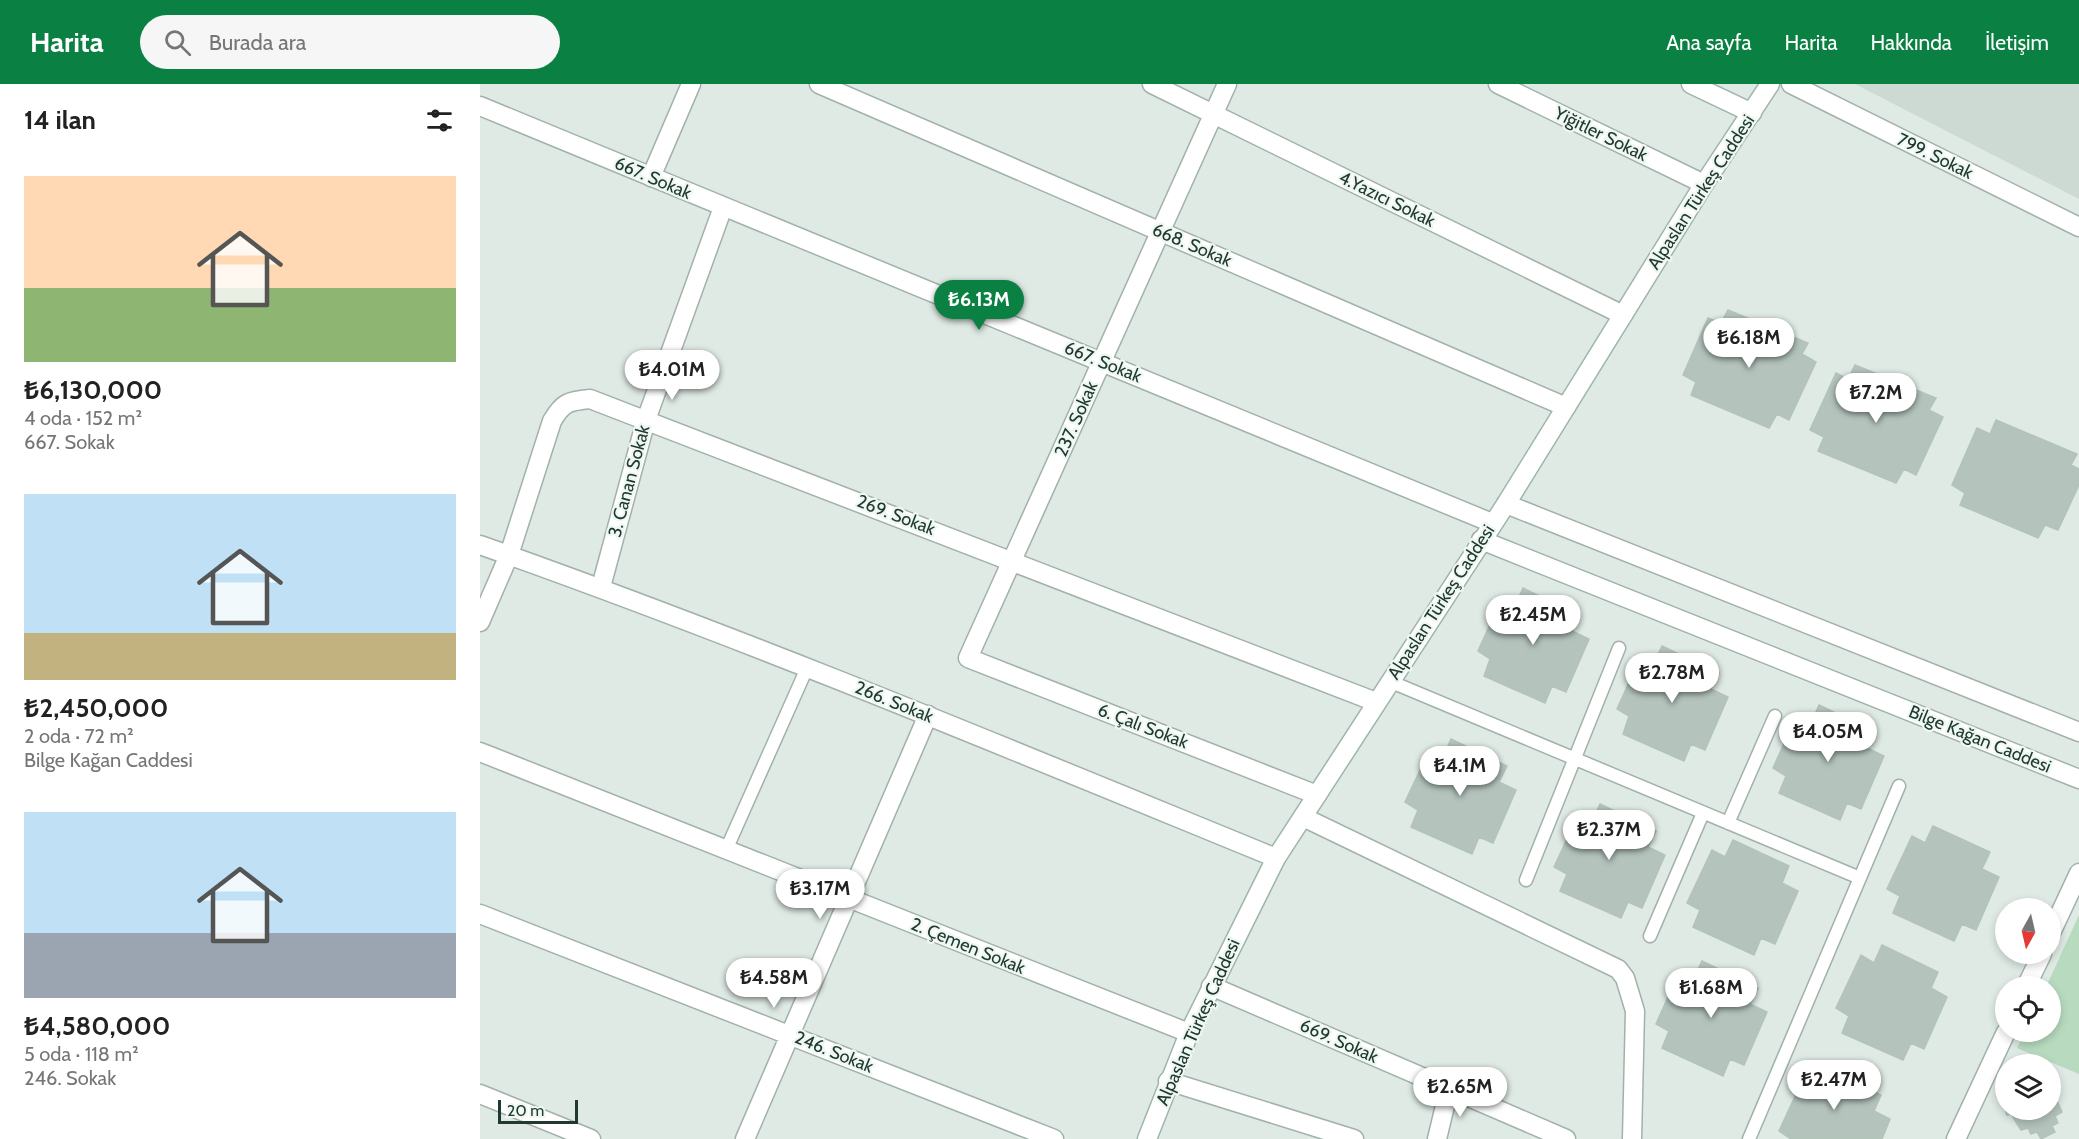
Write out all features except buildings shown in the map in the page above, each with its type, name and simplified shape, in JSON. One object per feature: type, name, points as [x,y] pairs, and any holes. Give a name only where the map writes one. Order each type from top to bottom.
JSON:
[{"type":"street","points":[[651,177],[691,84]]},
{"type":"street","name":"668. Sokak","points":[[819,84],[1566,407]]},
{"type":"street","name":"4.Yazıcı Sokak","points":[[1152,84],[1623,315]]},
{"type":"street","name":"237. Sokak","points":[[968,658],[1227,84]]},
{"type":"street","name":"Yiğitler Sokak","points":[[1498,84],[1704,184]]},
{"type":"street","points":[[1691,84],[1752,112]]},
{"type":"street","name":"Alpaslan Türkeş Caddesi","points":[[1147,1139],[1168,1081],[1189,1033],[1276,858],[1506,504],[1704,184],[1770,84]]},
{"type":"street","name":"799. Sokak","points":[[1791,84],[2079,227]]},
{"type":"street","name":"667. Sokak","points":[[480,106],[1492,523]]},
{"type":"street","name":"3. Canan Sokak","points":[[601,587],[646,420],[723,207]]},
{"type":"street","name":"269. Sokak","points":[[509,555],[552,421],[560,408],[571,401],[590,399],[1376,702]]},
{"type":"street","points":[[1506,504],[2079,732]]},
{"type":"street","name":"Bilge Kağan Caddesi","points":[[1481,540],[2079,779]]},
{"type":"street","name":"266. Sokak","points":[[480,545],[601,587],[928,715],[1276,858]]},
{"type":"street","points":[[480,622],[509,555]]},
{"type":"street","name":"6. Çalı Sokak","points":[[968,658],[1317,795]]},
{"type":"street","points":[[745,1139],[928,715]]},
{"type":"street","name":"2. Çemen Sokak","points":[[480,752],[1189,1033]]},
{"type":"street","points":[[1303,817],[1618,969],[1625,978],[1635,1011],[1632,1139]]},
{"type":"street","points":[[2061,911],[2079,873]]},
{"type":"street","name":"246. Sokak","points":[[480,914],[1053,1139]]},
{"type":"street","name":"669. Sokak","points":[[1211,986],[1449,1089],[1547,1135],[1566,1139]]},
{"type":"street","points":[[1956,1139],[2001,1042]]},
{"type":"street","points":[[1168,1081],[1354,1139]]},
{"type":"street","points":[[1437,1139],[1449,1089]]},
{"type":"street","points":[[480,1094],[591,1139]]},
{"type":"lane","points":[[1526,880],[1619,648]]},
{"type":"lane","points":[[726,850],[807,668]]},
{"type":"lane","points":[[1389,681],[1860,879]]},
{"type":"lane","points":[[1728,823],[1775,716]]},
{"type":"lane","points":[[1749,1139],[1899,786]]},
{"type":"lane","points":[[1650,936],[1703,813]]},
{"type":"shaded area","points":[[1855,84],[2079,84],[2079,199]]},
{"type":"green space","points":[[2079,915],[2079,1074],[2061,1066],[2061,1054],[2031,1054],[2017,1048],[2020,1042],[2061,1042],[2061,976],[2051,976],[2057,964],[2061,964],[2061,954]]}]
